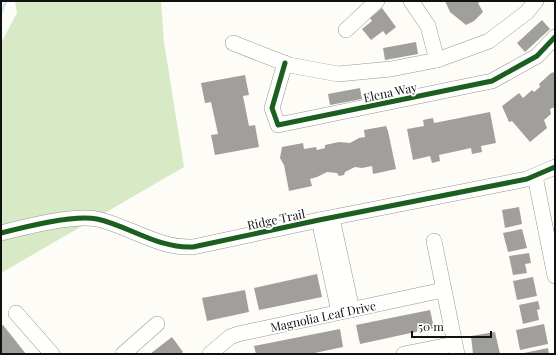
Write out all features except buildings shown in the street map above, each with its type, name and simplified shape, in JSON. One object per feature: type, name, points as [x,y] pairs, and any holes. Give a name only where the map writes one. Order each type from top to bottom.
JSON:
[{"type":"street","points":[[346,30],[377,1]]},
{"type":"street","points":[[411,1],[428,26],[437,60]]},
{"type":"street","name":"Elena Way","points":[[233,43],[285,63],[338,74],[391,69],[437,60],[489,41],[527,12],[536,1]]},
{"type":"street","name":"Elena Way","points":[[285,63],[272,108],[278,125],[492,81],[537,56],[555,37]]},
{"type":"street","name":"Ridge Trail","points":[[1,233],[40,224],[88,218],[112,223],[172,245],[184,248],[193,247],[325,219],[514,182],[535,176],[555,167]]},
{"type":"street","points":[[535,176],[554,266]]},
{"type":"street","points":[[325,219],[346,311]]},
{"type":"street","points":[[404,354],[456,349],[434,241]]},
{"type":"street","name":"Magnolia Leaf Drive","points":[[210,354],[230,337],[238,334],[443,290]]},
{"type":"street","points":[[16,313],[52,354]]},
{"type":"street","points":[[123,354],[157,324]]},
{"type":"green space","points":[[15,1],[161,1],[164,42],[184,167],[1,273],[1,43],[17,13]]},
{"type":"waterway","points":[[1,13],[6,1]]},
{"type":"cycle path","points":[[285,63],[272,108],[278,125],[492,81],[537,56],[555,37]]},
{"type":"cycle path","points":[[1,233],[49,222],[87,218],[109,222],[156,241],[180,247],[193,247],[319,220],[527,179],[555,167]]}]
